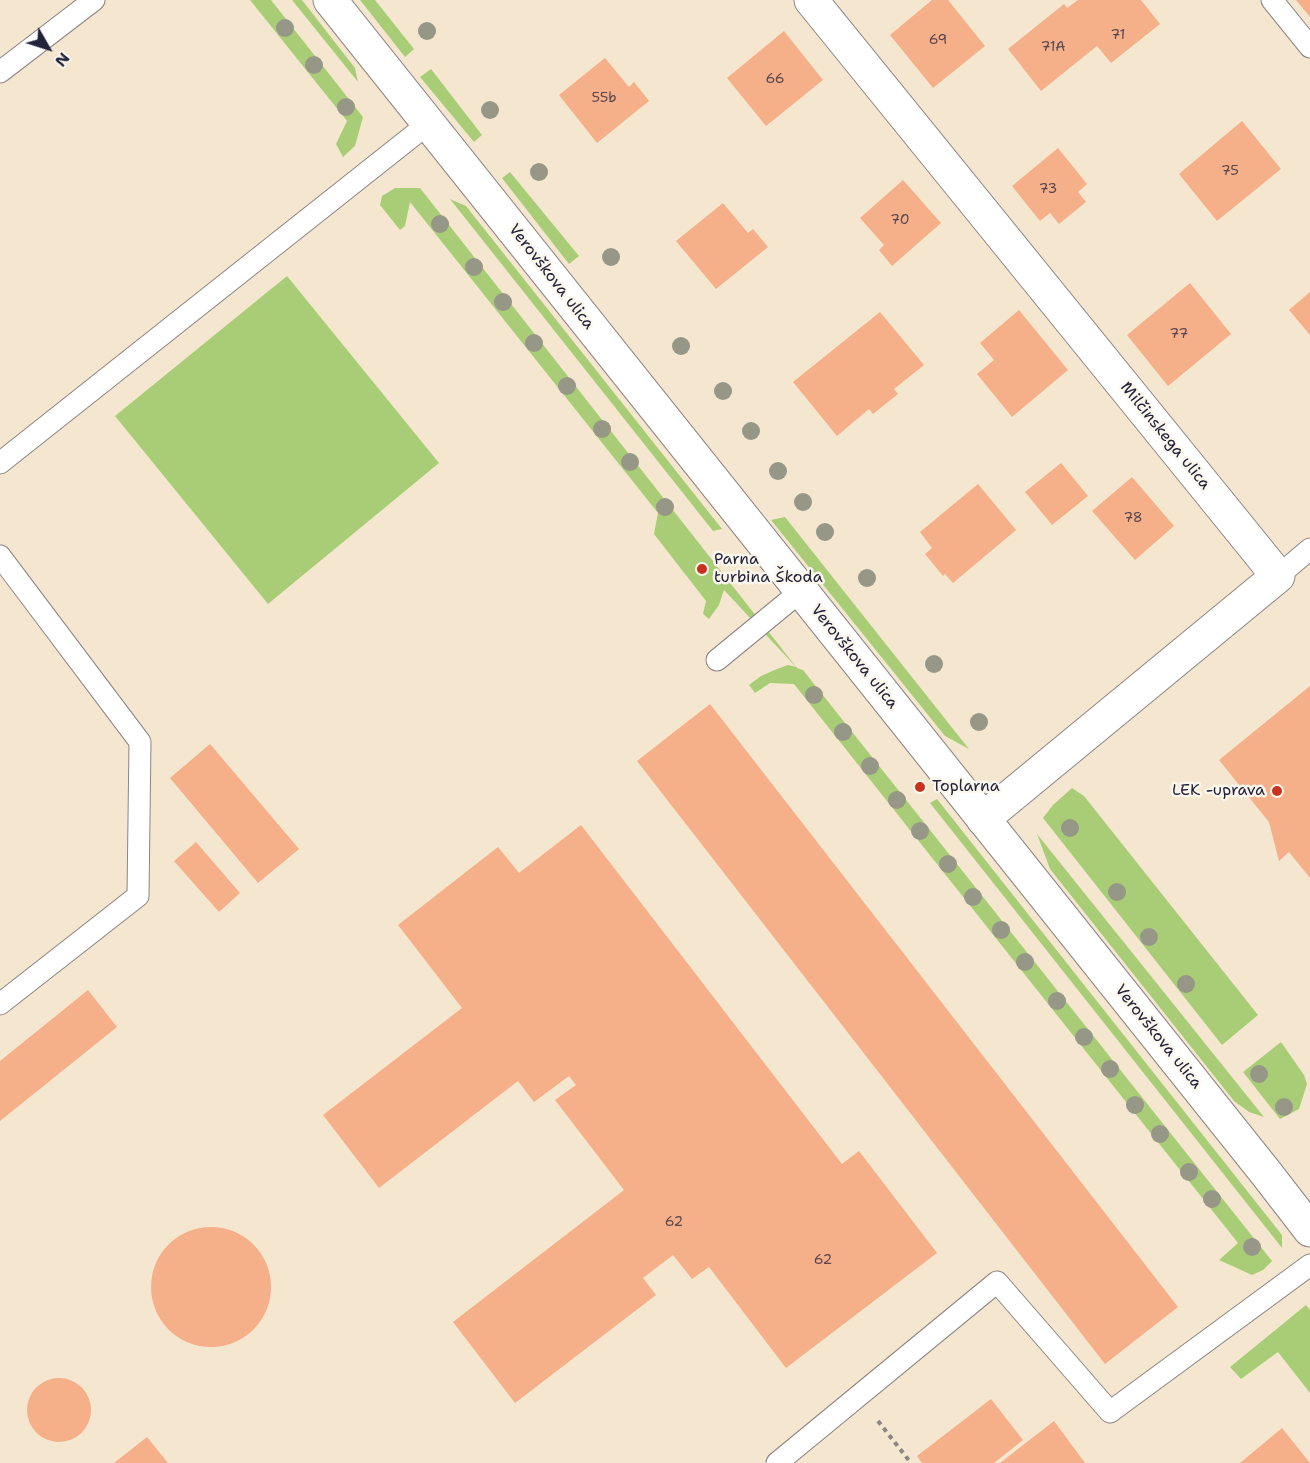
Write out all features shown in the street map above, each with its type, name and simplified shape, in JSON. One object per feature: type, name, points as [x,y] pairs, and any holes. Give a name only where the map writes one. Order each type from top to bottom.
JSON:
[{"type":"street","name":"Verovškova ulica","points":[[330,0],[1310,1230]]},
{"type":"street","name":"Milčinskega ulica","points":[[811,0],[1278,576]]},
{"type":"street","points":[[983,819],[1278,576]]},
{"type":"lane","points":[[0,72],[94,0]]},
{"type":"lane","points":[[1272,0],[1310,47]]},
{"type":"lane","points":[[0,463],[429,123]]},
{"type":"lane","points":[[1278,576],[1310,549]]},
{"type":"lane","points":[[0,556],[140,742],[138,896],[0,1004]]},
{"type":"lane","points":[[717,660],[801,591]]},
{"type":"lane","points":[[777,1463],[997,1282],[1110,1412],[1310,1265]]},
{"type":"path","points":[[858,1396],[911,1463]]},
{"type":"green space","points":[[250,0],[271,0],[363,117],[355,146],[343,157],[336,144],[347,121]]},
{"type":"green space","points":[[292,0],[302,0],[355,68],[358,82]]},
{"type":"green space","points":[[360,0],[375,0],[414,49],[405,57]]},
{"type":"green space","points":[[431,69],[482,135],[474,142],[420,77]]},
{"type":"green space","points":[[510,172],[579,256],[569,264],[502,178]]},
{"type":"green space","points":[[395,188],[420,188],[797,668],[803,670],[1272,1261],[1263,1270],[1252,1275],[1219,1260],[1238,1243],[794,684],[770,683],[755,693],[749,685],[761,676],[788,665],[796,667],[724,590],[719,605],[709,619],[703,614],[706,601],[654,534],[658,513],[410,202],[405,226],[400,230],[380,205],[382,196]]},
{"type":"green space","points":[[450,199],[466,206],[722,529],[713,531]]},
{"type":"green space","points":[[287,276],[439,463],[268,604],[115,416]]},
{"type":"green space","points":[[785,517],[969,749],[945,736],[771,520]]},
{"type":"green space","points":[[1072,788],[1084,796],[1258,1015],[1222,1045],[1043,818],[1053,805]]},
{"type":"green space","points":[[937,799],[1282,1235],[1282,1248],[930,803]]},
{"type":"green space","points":[[1037,834],[1264,1117],[1249,1112],[1234,1101],[1050,869]]},
{"type":"green space","points":[[1281,1042],[1304,1075],[1307,1084],[1299,1109],[1280,1119],[1243,1072]]},
{"type":"green space","points":[[1306,1305],[1310,1310],[1310,1393],[1278,1352],[1241,1379],[1230,1367]]},
{"type":"building","points":[[932,0],[948,0],[985,46],[933,88],[890,35]]},
{"type":"building","points":[[1078,0],[1141,0],[1160,24],[1111,63],[1097,46],[1041,91],[1008,49],[1064,4],[1067,8]]},
{"type":"building","points":[[1296,0],[1310,0],[1310,17]]},
{"type":"building","points":[[784,31],[823,80],[766,126],[727,78]]},
{"type":"building","points":[[605,58],[629,87],[634,82],[649,101],[597,143],[559,95]]},
{"type":"building","points":[[1242,121],[1281,169],[1217,221],[1179,174]]},
{"type":"building","points":[[1058,148],[1087,184],[1078,192],[1086,202],[1059,224],[1050,213],[1040,221],[1012,186]]},
{"type":"building","points":[[903,180],[941,223],[892,266],[879,250],[884,245],[860,218]]},
{"type":"building","points":[[723,203],[748,233],[753,229],[768,247],[716,289],[676,241]]},
{"type":"building","points":[[1190,283],[1231,334],[1168,386],[1127,335]]},
{"type":"building","points":[[1310,292],[1310,335],[1289,310]]},
{"type":"building","points":[[1019,310],[1068,370],[1012,417],[977,374],[994,360],[980,343]]},
{"type":"building","points":[[880,312],[924,365],[894,389],[898,394],[873,414],[869,409],[837,436],[793,382]]},
{"type":"building","points":[[1061,463],[1088,496],[1052,525],[1025,492]]},
{"type":"building","points":[[1132,477],[1174,526],[1135,560],[1092,511]]},
{"type":"building","points":[[978,484],[1016,530],[953,583],[945,574],[943,576],[925,554],[932,548],[920,532]]},
{"type":"building","name":"LEK -uprava","points":[[1310,686],[1310,878],[1289,852],[1279,861],[1269,822],[1219,760]]},
{"type":"building","points":[[710,704],[1178,1307],[1105,1364],[637,761]]},
{"type":"building","points":[[210,744],[299,849],[258,883],[170,778]]},
{"type":"building","points":[[581,825],[842,1164],[859,1151],[937,1253],[786,1368],[709,1267],[692,1279],[673,1255],[643,1278],[656,1295],[515,1403],[453,1322],[624,1190],[555,1100],[576,1085],[569,1076],[534,1102],[518,1081],[379,1188],[323,1115],[462,1008],[398,925],[498,847],[519,873]]},
{"type":"building","points":[[196,842],[240,893],[219,912],[174,861]]},
{"type":"building","points":[[88,990],[117,1027],[0,1121],[0,1061]]},
{"type":"building","points":[[211,1227],[234,1232],[253,1245],[266,1264],[271,1287],[266,1310],[253,1329],[234,1342],[211,1347],[188,1342],[169,1329],[156,1310],[151,1287],[156,1264],[169,1245],[188,1232]]},
{"type":"building","points":[[59,1378],[77,1384],[85,1392],[91,1410],[85,1428],[77,1436],[59,1442],[41,1436],[33,1428],[27,1410],[33,1392],[41,1384]]},
{"type":"building","points":[[991,1399],[1023,1440],[994,1463],[922,1463],[917,1456]]},
{"type":"building","points":[[1054,1421],[1085,1463],[1000,1463]]},
{"type":"building","points":[[1282,1428],[1310,1463],[1240,1463]]},
{"type":"building","points":[[147,1437],[168,1463],[114,1463]]},
{"type":"place","name":"Parna turbina Škoda","points":[[702,569]]},
{"type":"place","name":"Toplarna","points":[[920,787]]},
{"type":"place","name":"LEK -uprava","points":[[1277,791]]}]
